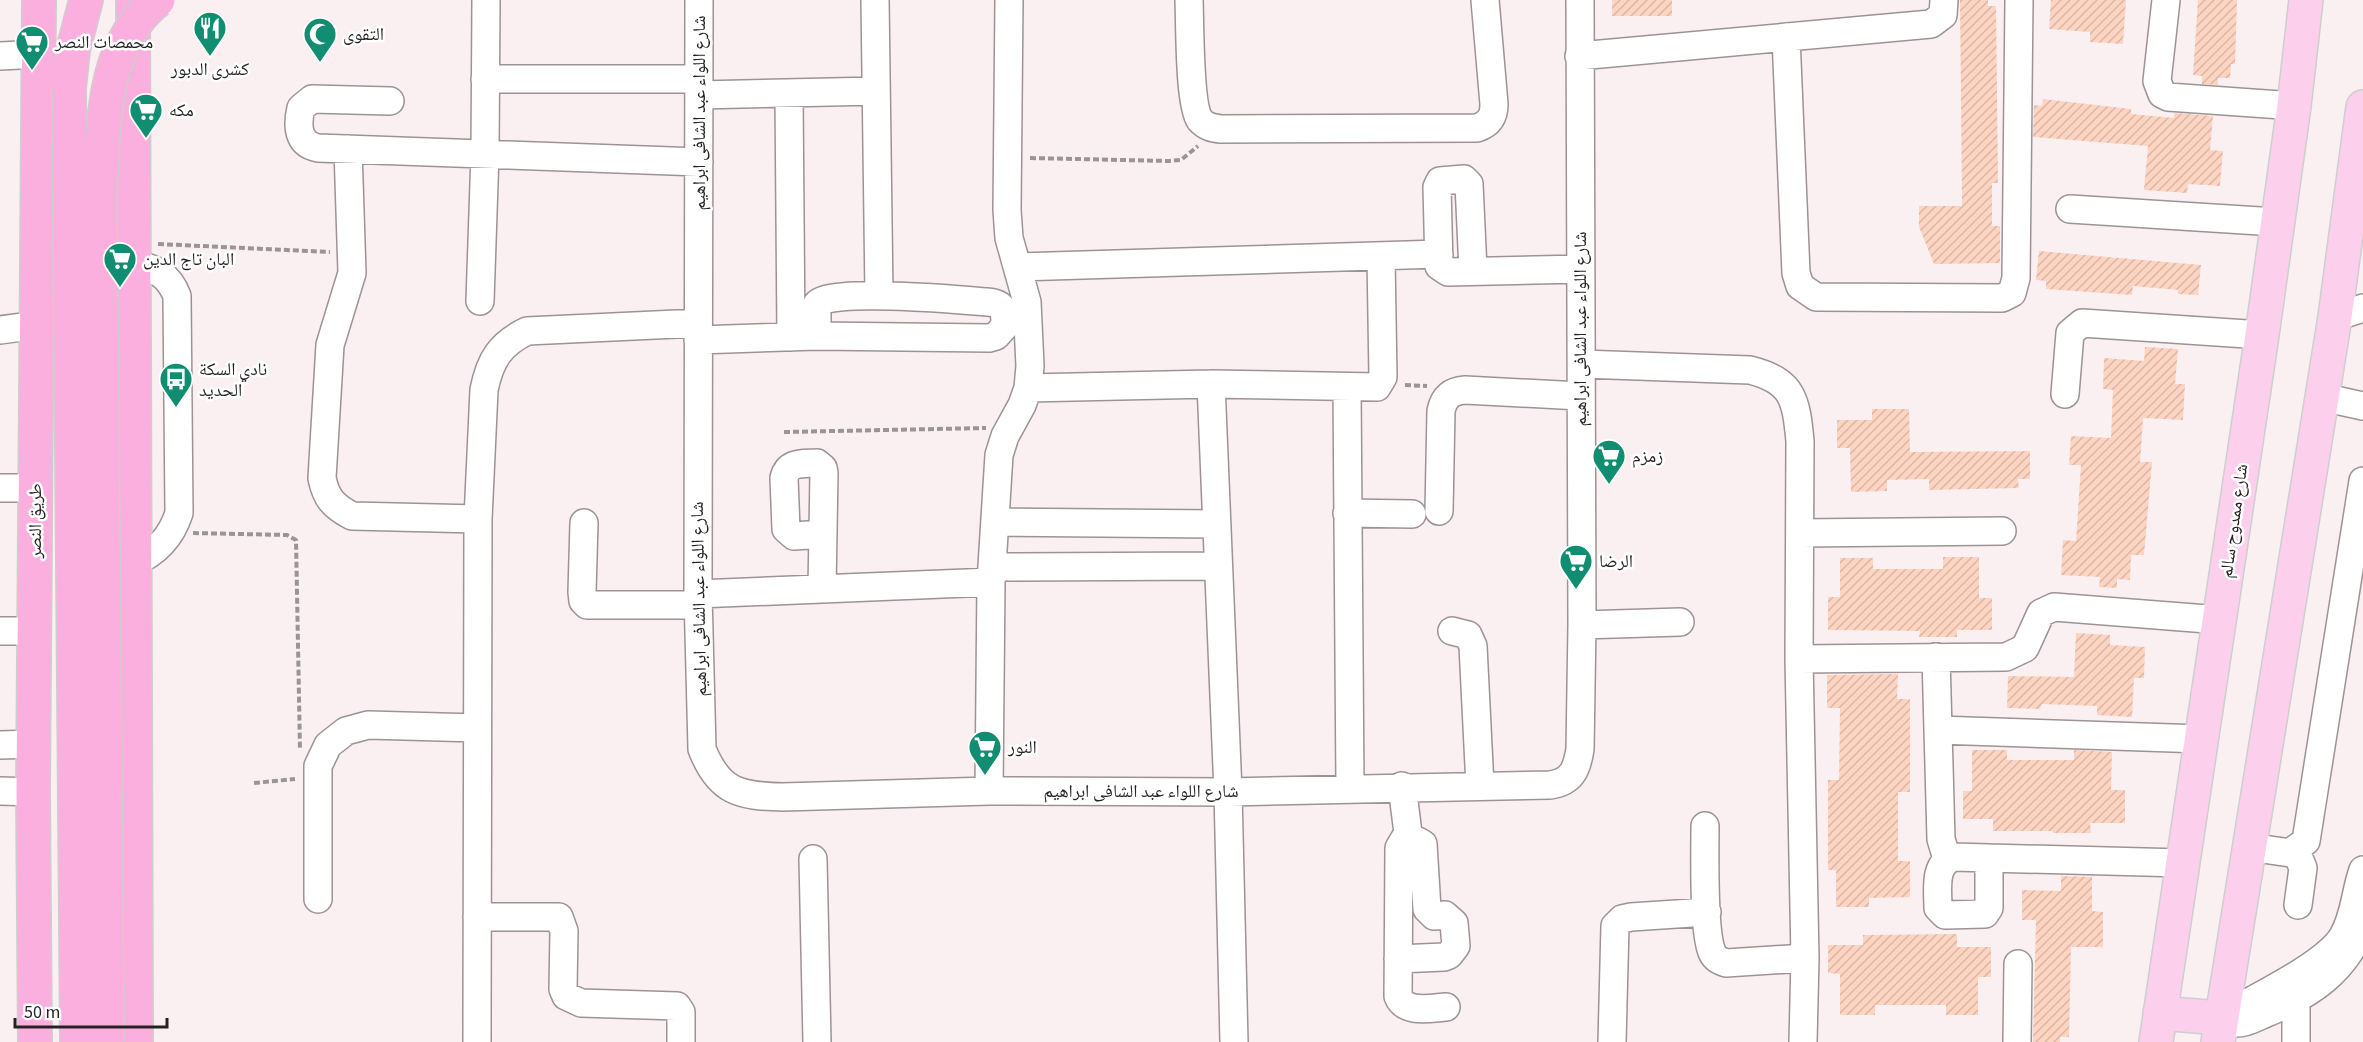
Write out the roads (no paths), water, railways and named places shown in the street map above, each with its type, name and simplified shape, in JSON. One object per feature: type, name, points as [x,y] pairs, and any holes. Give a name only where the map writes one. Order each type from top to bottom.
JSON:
[{"type":"highway","name":"طريق النصر","points":[[35,1042],[33,792],[39,0]]},
{"type":"highway","points":[[77,1042],[69,88],[73,50],[86,0]]},
{"type":"highway","points":[[136,1042],[132,360],[141,4]]},
{"type":"highway","points":[[107,1042],[100,193],[106,108],[119,51],[133,27],[141,4]]},
{"type":"highway","points":[[37,364],[47,378],[61,388],[77,393],[94,392],[110,386],[123,375],[132,360]]},
{"type":"highway","points":[[34,664],[39,647],[49,633],[64,623],[81,619],[99,621],[114,629],[127,642],[133,658]]},
{"type":"main road","name":"شارع ممدوح سالم","points":[[2158,1028],[2262,335],[2294,106],[2306,0]]},
{"type":"main road","points":[[2158,1028],[2219,1030],[2322,397],[2349,313],[2363,107]]},
{"type":"street","points":[[480,301],[485,154],[486,0]]},
{"type":"street","name":"شارع اللواء عبد الشافى ابراهيم","points":[[699,0],[698,600],[702,749],[711,773],[732,789],[754,796],[783,797],[989,791],[1228,792],[1402,786],[1480,786],[1561,783],[1573,775],[1578,767],[1580,749],[1582,625],[1580,0]]},
{"type":"street","points":[[875,0],[879,295]]},
{"type":"street","points":[[989,791],[992,574],[999,455],[1028,388],[1027,302],[1010,238],[1006,158],[1009,0]]},
{"type":"street","points":[[1189,0],[1195,104],[1202,122],[1211,128],[1221,129],[1476,128],[1485,125],[1491,120],[1494,104],[1485,0]]},
{"type":"street","points":[[1579,56],[1931,24],[1943,15],[1944,0]]},
{"type":"street","points":[[1786,37],[1796,273],[1800,286],[1816,297],[2002,298],[2013,293],[2016,278],[2019,0]]},
{"type":"street","points":[[2166,0],[2157,81],[2162,94],[2168,98],[2294,106]]},
{"type":"street","points":[[0,56],[40,54]]},
{"type":"street","points":[[486,79],[699,87],[789,95],[876,91]]},
{"type":"street","points":[[789,95],[791,337]]},
{"type":"street","points":[[390,101],[319,99],[306,102],[301,108],[299,133],[306,143],[318,148],[699,162]]},
{"type":"street","points":[[348,149],[352,253],[350,287],[330,345],[322,478],[326,494],[336,508],[351,516],[478,519]]},
{"type":"street","points":[[1473,270],[1469,184],[1464,179],[1442,181],[1437,185],[1439,266],[1443,270],[1473,270],[1580,269]]},
{"type":"street","points":[[2070,209],[2276,222]]},
{"type":"street","points":[[133,253],[167,277],[177,296],[178,513],[171,533],[155,551],[133,564]]},
{"type":"street","points":[[1018,267],[1381,258],[1439,254]]},
{"type":"street","points":[[1028,388],[1211,384],[1373,388],[1380,384],[1383,377],[1381,258]]},
{"type":"street","points":[[477,1042],[478,519],[484,390],[488,371],[496,353],[510,340],[527,331],[546,329],[698,332],[791,337],[989,338],[1001,332],[1005,326],[1005,310],[994,302],[879,295],[820,299],[817,304],[817,336]]},
{"type":"street","points":[[2065,394],[2070,333],[2082,323],[2262,335]]},
{"type":"street","points":[[0,330],[37,325]]},
{"type":"street","points":[[1582,364],[1750,370],[1769,375],[1787,388],[1796,406],[1800,441],[1799,659],[1805,958],[1803,1042]]},
{"type":"street","points":[[1211,384],[1228,792],[1234,1042]]},
{"type":"street","points":[[1347,387],[1350,788]]},
{"type":"street","points":[[1439,511],[1441,411],[1443,402],[1449,394],[1465,390],[1580,396]]},
{"type":"street","points":[[2322,397],[2363,406]]},
{"type":"street","points":[[132,434],[177,433]]},
{"type":"street","points":[[2249,847],[2284,854],[2296,851],[2306,841],[2363,481]]},
{"type":"street","points":[[0,488],[36,488]]},
{"type":"street","points":[[1347,513],[1412,514]]},
{"type":"street","points":[[996,522],[1216,524]]},
{"type":"street","points":[[584,523],[582,592],[583,601],[587,605],[698,600],[992,574],[1217,566]]},
{"type":"street","points":[[1800,533],[2002,531]]},
{"type":"street","points":[[822,589],[823,534]]},
{"type":"street","points":[[1799,659],[2006,657],[2017,654],[2029,642],[2041,613],[2054,608],[2220,620]]},
{"type":"street","points":[[1582,625],[1680,622]]},
{"type":"street","points":[[0,631],[34,631]]},
{"type":"street","points":[[1452,631],[1468,635],[1473,646],[1480,786]]},
{"type":"street","points":[[1936,657],[1941,838],[1947,859],[1939,873],[1940,911],[1945,915],[1981,916],[1989,908],[1989,858]]},
{"type":"street","points":[[318,899],[318,766],[328,745],[346,731],[368,726],[477,728]]},
{"type":"street","points":[[1938,730],[2202,739]]},
{"type":"street","points":[[0,745],[34,744]]},
{"type":"street","points":[[1402,786],[1408,833],[1406,842],[1400,848],[1398,996],[1400,1002],[1411,1008],[1446,1007]]},
{"type":"street","points":[[0,791],[33,792]]},
{"type":"street","points":[[1705,826],[1707,912],[1711,950],[1720,961],[1734,963],[1805,958]]},
{"type":"street","points":[[1398,959],[1443,957],[1449,955],[1456,946],[1454,923],[1445,915],[1434,916],[1427,909],[1423,844],[1418,841],[1406,842]]},
{"type":"street","points":[[2296,851],[2303,868],[2298,905]]},
{"type":"street","points":[[813,859],[817,1042]]},
{"type":"street","points":[[1947,859],[2182,863]]},
{"type":"street","points":[[2219,1030],[2245,1022],[2296,1000],[2330,977],[2353,938],[2351,921],[2363,870]]},
{"type":"street","points":[[1612,1042],[1615,926],[1622,919],[1631,917],[1707,912]]},
{"type":"street","points":[[477,917],[559,917],[564,930],[563,989],[566,996],[581,1003],[677,1006],[681,1012],[681,1042]]},
{"type":"street","points":[[2219,1030],[2289,979],[2353,938]]},
{"type":"street","points":[[2017,1042],[2018,964]]},
{"type":"street","points":[[2296,1000],[2296,1042]]},
{"type":"place","name":"كشرى الدبور","points":[[210,57]]},
{"type":"place","name":"التقوى","points":[[320,63]]},
{"type":"place","name":"محمصات النصر","points":[[32,71]]},
{"type":"place","name":"مكه","points":[[146,139]]},
{"type":"place","name":"البان تاج الدين","points":[[120,288]]},
{"type":"place","name":"نادي السكة الحديد","points":[[176,408]]},
{"type":"place","name":"زمزم","points":[[1609,485]]},
{"type":"place","name":"الرضا","points":[[1576,590]]},
{"type":"place","name":"النور","points":[[985,776]]}]
